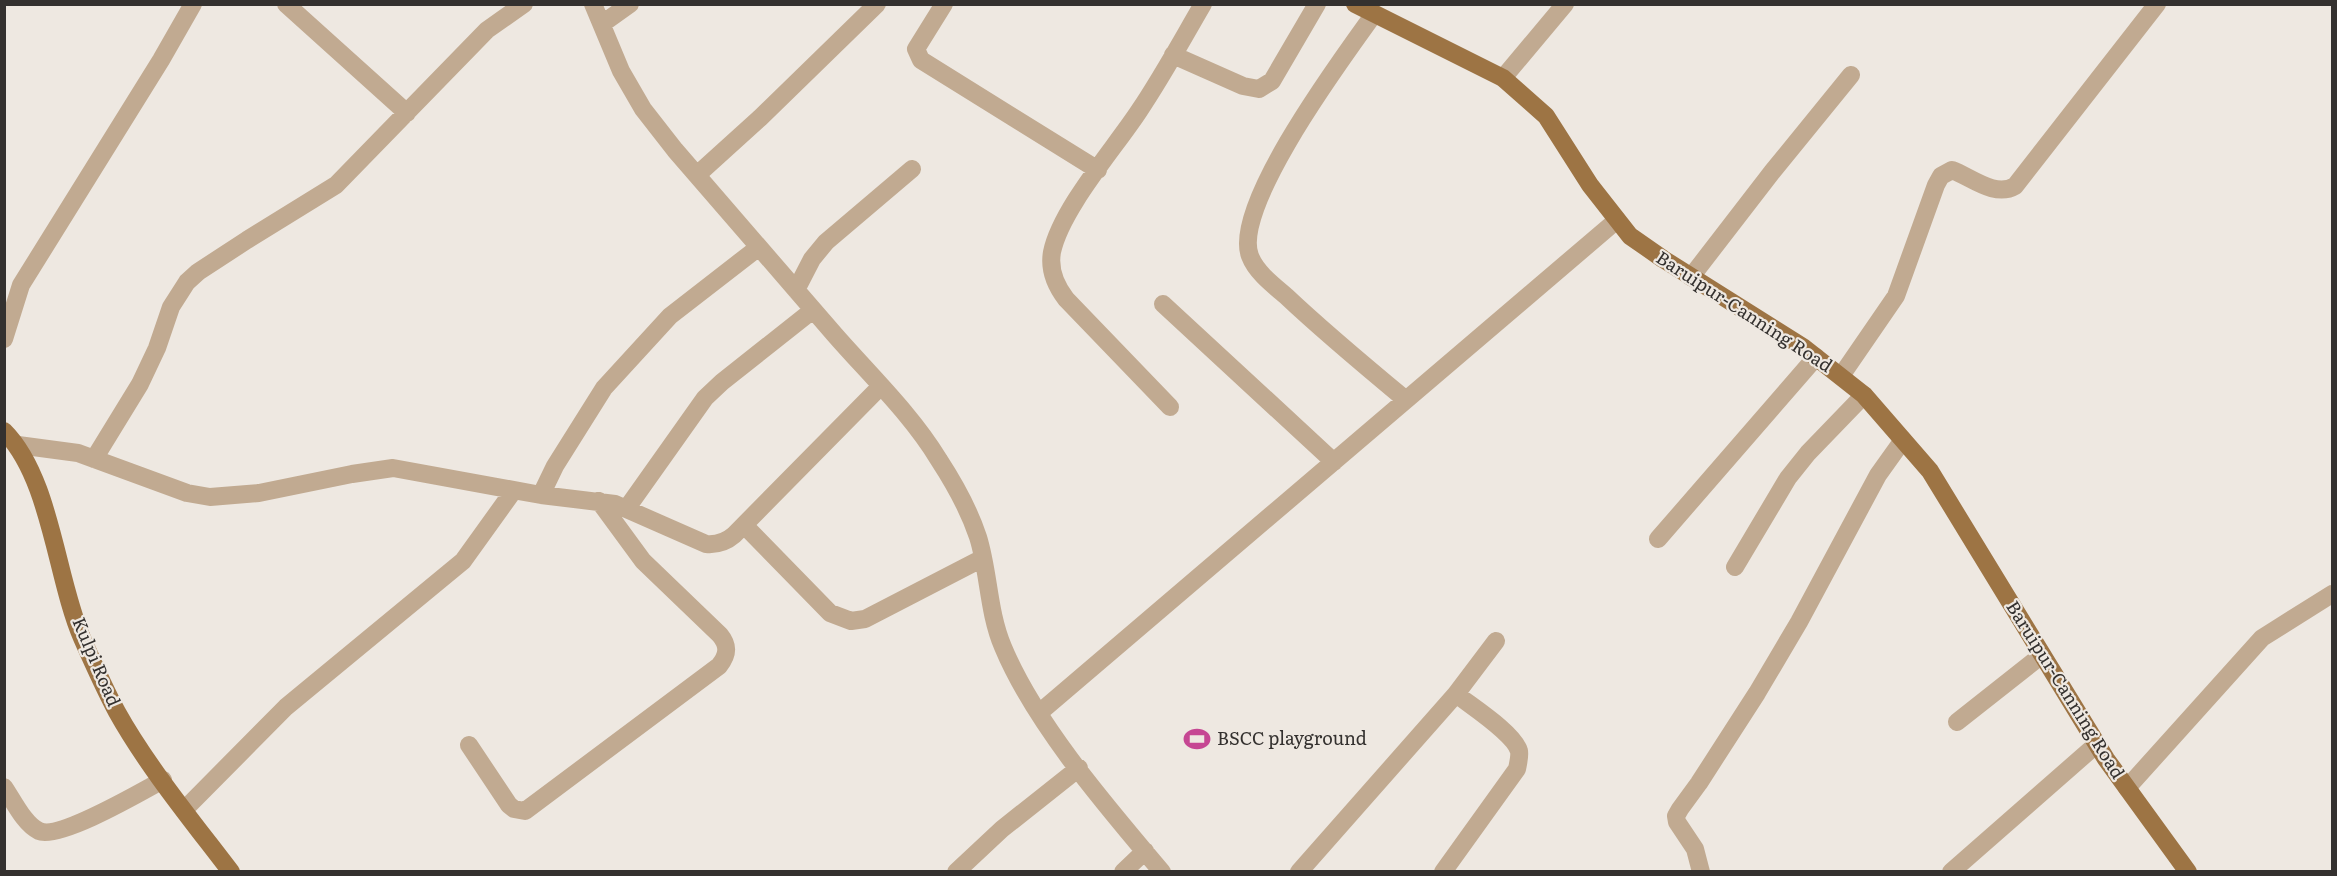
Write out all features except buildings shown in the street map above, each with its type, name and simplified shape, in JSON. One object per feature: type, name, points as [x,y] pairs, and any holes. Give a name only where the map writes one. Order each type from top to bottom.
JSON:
[{"type":"main road","name":"Baruipur-Canning Road","points":[[1355,4],[1503,78],[1546,117],[1590,185],[1630,236],[1816,357],[1864,395],[1930,471],[2097,744],[2188,872]]},
{"type":"main road","name":"Kulpi Road","points":[[4,431],[18,445],[42,503],[81,634],[118,713],[184,810],[231,872]]},
{"type":"street","points":[[4,339],[21,285],[161,60],[193,4]]},
{"type":"street","points":[[286,4],[407,113]]},
{"type":"street","points":[[94,459],[140,384],[158,348],[171,307],[187,282],[246,240],[336,185],[488,30],[524,4]]},
{"type":"street","points":[[593,4],[621,71],[643,109],[697,175],[881,386],[939,459],[959,494],[978,536],[993,615],[1002,646],[1039,712],[1079,768],[1162,872]]},
{"type":"street","points":[[602,24],[630,4]]},
{"type":"street","points":[[697,175],[760,118],[877,4]]},
{"type":"street","points":[[944,4],[916,49],[921,60],[1098,170]]},
{"type":"street","points":[[1170,407],[1066,299],[1060,291],[1051,264],[1052,251],[1068,213],[1140,110],[1203,4]]},
{"type":"street","points":[[1173,55],[1244,86],[1259,89],[1272,81],[1317,4]]},
{"type":"street","points":[[1503,78],[1565,4]]},
{"type":"street","points":[[1841,376],[1896,296],[1941,176],[1952,170],[1995,190],[2009,190],[2015,186],[2157,4]]},
{"type":"street","points":[[1374,14],[1302,119],[1259,196],[1250,219],[1246,241],[1249,255],[1255,266],[1274,285],[1319,327],[1406,400]]},
{"type":"street","points":[[1691,277],[1851,75]]},
{"type":"street","points":[[796,290],[812,259],[826,242],[912,169]]},
{"type":"street","points":[[1039,712],[1617,220]]},
{"type":"street","points":[[541,495],[555,466],[604,388],[670,316],[759,247]]},
{"type":"street","points":[[1162,304],[1334,462]]},
{"type":"street","points":[[627,508],[705,398],[813,310]]},
{"type":"street","points":[[1658,539],[1816,357]]},
{"type":"street","points":[[18,445],[78,453],[187,493],[210,497],[259,493],[393,468],[541,495],[599,501],[627,508],[706,544],[714,545],[727,541],[744,525],[881,386]]},
{"type":"street","points":[[1736,567],[1793,471],[1864,395]]},
{"type":"street","points":[[1701,872],[1695,849],[1677,822],[1676,816],[1757,693],[1878,475],[1903,440]]},
{"type":"street","points":[[184,810],[286,707],[463,561],[514,490]]},
{"type":"street","points":[[468,745],[509,805],[525,811],[719,666],[725,659],[726,643],[644,561],[599,501]]},
{"type":"street","points":[[744,525],[830,613],[851,621],[865,619],[983,558]]},
{"type":"street","points":[[2127,788],[2262,638],[2332,594]]},
{"type":"street","points":[[1299,872],[1456,693],[1496,640]]},
{"type":"street","points":[[1957,722],[2042,655]]},
{"type":"street","points":[[1443,872],[1517,770],[1519,759],[1519,750],[1510,736],[1456,693]]},
{"type":"street","points":[[1951,872],[2097,744]]},
{"type":"street","points":[[956,872],[1002,829],[1079,768]]},
{"type":"street","points":[[4,787],[29,823],[37,830],[47,833],[65,829],[163,780]]},
{"type":"street","points":[[1123,872],[1144,851]]},
{"type":"place","name":"BSCC playground","points":[[1197,739]]}]
